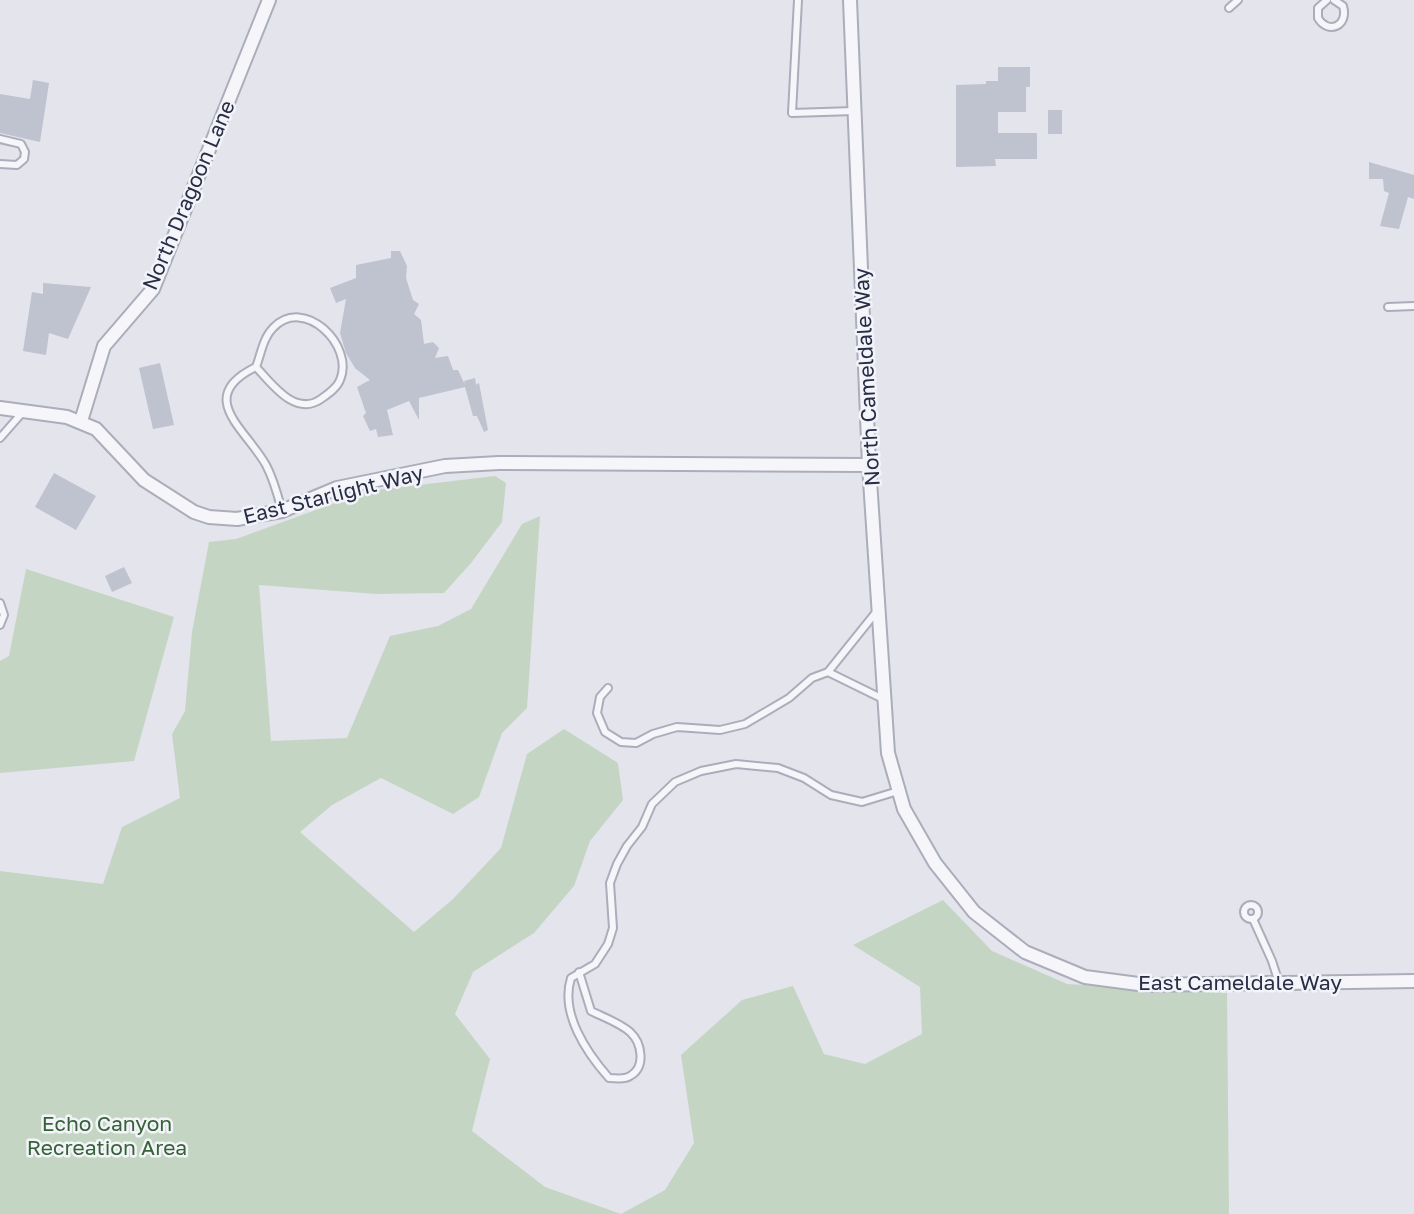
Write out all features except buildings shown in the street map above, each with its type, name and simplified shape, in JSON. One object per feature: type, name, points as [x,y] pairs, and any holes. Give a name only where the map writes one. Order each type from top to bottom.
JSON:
[{"type":"street","name":"North Dragoon Lane","points":[[81,421],[104,346],[153,289],[269,0]]},
{"type":"street","name":"North Cameldale Way","points":[[850,0],[869,465],[888,753]]},
{"type":"street","name":"East Starlight Way","points":[[0,408],[81,421],[96,429],[144,480],[194,512],[209,517],[237,519],[282,511],[337,488],[445,466],[499,463],[869,465]]},
{"type":"street","name":"East Cameldale Way","points":[[888,753],[904,809],[935,863],[974,912],[1025,952],[1085,977],[1146,985],[1414,981]]},
{"type":"lane","points":[[798,0],[792,113],[854,111]]},
{"type":"lane","points":[[1229,8],[1238,0]]},
{"type":"lane","points":[[1325,0],[1318,8],[1318,18],[1324,25],[1333,27],[1341,23],[1345,15],[1343,6],[1334,0]]},
{"type":"lane","points":[[0,139],[20,144],[25,152],[24,159],[17,165],[0,164]]},
{"type":"lane","points":[[1388,307],[1414,306]]},
{"type":"lane","points":[[256,367],[291,402],[307,404],[315,403],[338,384],[342,366],[338,350],[323,326],[311,320],[287,319],[275,326],[264,344],[256,367],[234,380],[228,389],[226,403],[233,422],[265,464],[282,511]]},
{"type":"lane","points":[[0,438],[24,411]]},
{"type":"lane","points":[[0,603],[4,615],[0,625]]},
{"type":"lane","points":[[608,688],[600,697],[597,713],[605,732],[621,742],[636,743],[653,734],[677,727],[720,730],[744,724],[789,698],[812,678],[828,672],[878,610]]},
{"type":"lane","points":[[828,672],[884,699]]},
{"type":"lane","points":[[579,972],[591,1011],[629,1031],[636,1040],[641,1052],[640,1065],[632,1075],[622,1079],[608,1077],[585,1048],[575,1027],[568,993],[570,978],[579,972],[595,964],[608,944],[613,928],[610,883],[617,864],[642,827],[652,804],[675,782],[701,771],[736,764],[778,768],[804,778],[831,796],[862,802],[898,791]]},
{"type":"lane","points":[[1253,919],[1279,983]]},
{"type":"green space","name":"Echo Canyon Recreation Area","points":[[495,476],[506,483],[502,522],[444,593],[376,594],[259,585],[271,741],[347,738],[390,636],[438,626],[471,609],[522,524],[540,516],[527,708],[502,733],[479,797],[453,814],[381,778],[332,805],[300,832],[414,932],[453,899],[501,848],[527,754],[564,729],[618,763],[623,800],[590,841],[574,886],[534,933],[473,972],[455,1014],[490,1059],[472,1131],[545,1187],[621,1214],[0,1214],[0,871],[103,884],[122,827],[180,798],[172,734],[185,711],[192,632],[209,542],[236,539],[368,491]]},
{"type":"green space","points":[[26,569],[174,617],[134,761],[0,773],[0,661],[9,656]]},
{"type":"green space","points":[[943,900],[992,951],[1067,984],[1227,993],[1229,1214],[621,1214],[665,1190],[694,1143],[681,1055],[742,1000],[793,986],[824,1054],[865,1064],[922,1034],[920,987],[853,945]]}]
